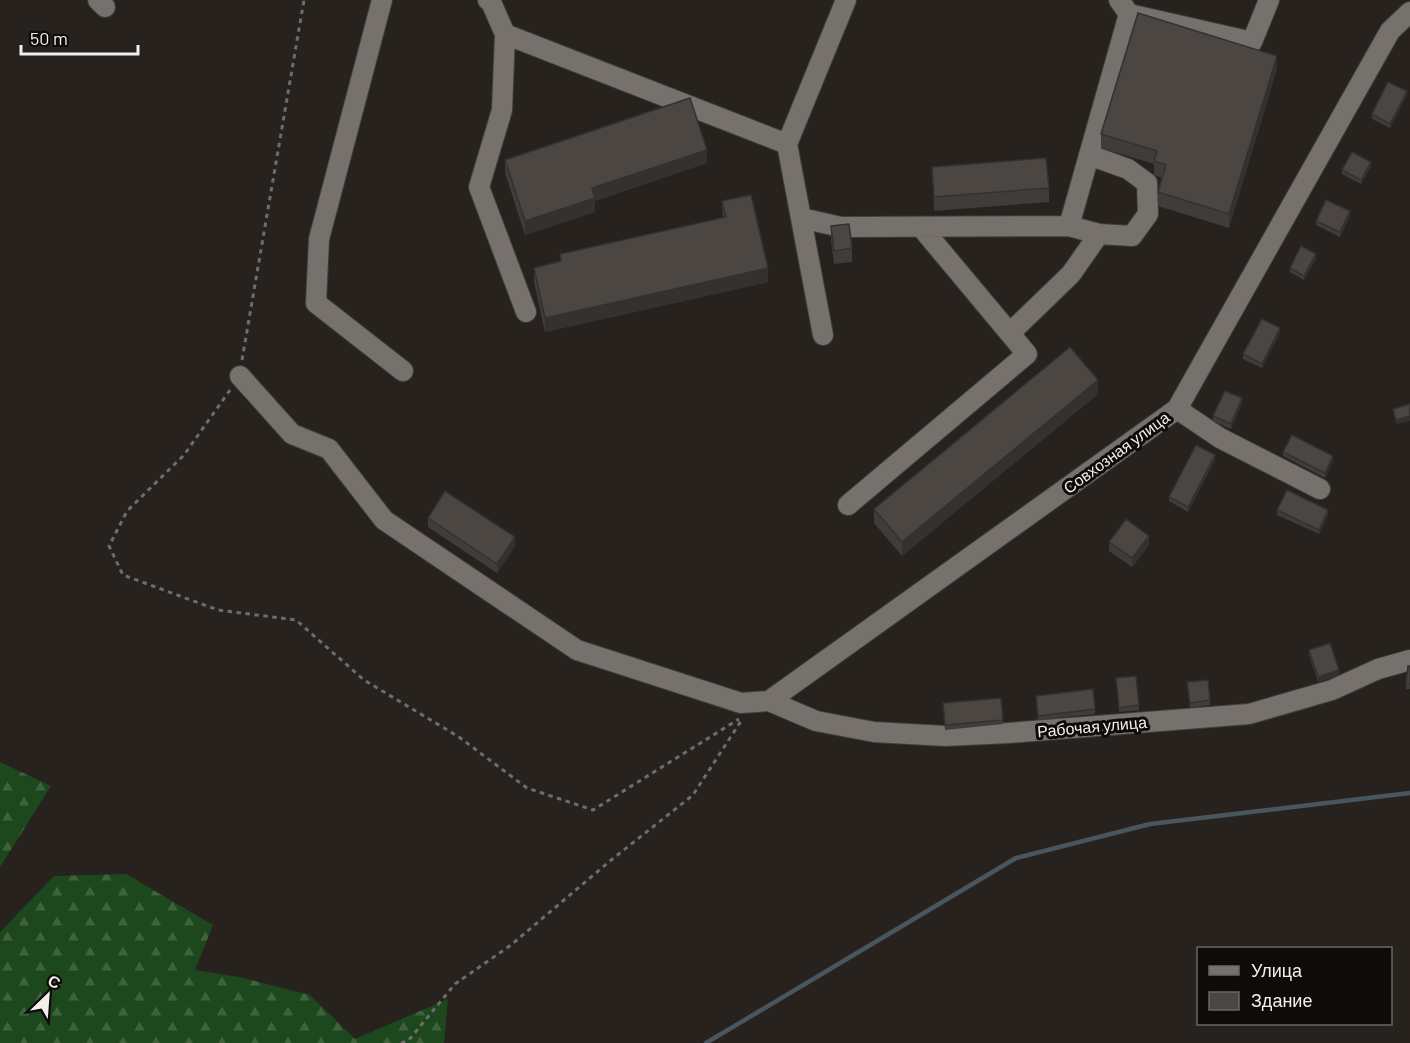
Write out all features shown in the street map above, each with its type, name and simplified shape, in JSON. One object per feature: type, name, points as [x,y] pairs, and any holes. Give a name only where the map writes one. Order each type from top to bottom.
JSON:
[{"type":"street","points":[[382,0],[319,239],[316,303],[403,371]]},
{"type":"street","points":[[488,0],[505,34],[502,110],[479,187],[526,312]]},
{"type":"street","points":[[823,335],[787,144],[846,0]]},
{"type":"street","points":[[1069,226],[1089,155],[1124,7],[1252,42],[1269,0]]},
{"type":"street","name":"Совхозная улица","points":[[769,701],[1177,409],[1390,30],[1410,12]]},
{"type":"street","points":[[505,34],[787,144]]},
{"type":"street","points":[[801,218],[842,227],[1069,226],[1099,234],[1132,236],[1148,214],[1147,183],[1128,169],[1089,155]]},
{"type":"street","points":[[848,505],[1027,354],[921,227]]},
{"type":"street","points":[[1010,333],[1071,274],[1099,234]]},
{"type":"street","points":[[240,376],[291,434],[329,449],[384,520],[577,650],[741,703],[769,701]]},
{"type":"street","points":[[1177,409],[1220,438],[1320,489]]},
{"type":"street","name":"Рабочая улица","points":[[769,701],[816,721],[874,732],[945,736],[1008,733],[1250,714],[1332,690],[1378,669],[1410,660]]},
{"type":"path","points":[[304,0],[240,376],[184,455],[128,511],[109,546],[123,575],[218,610],[296,620],[364,680],[459,737],[527,788],[593,810],[744,717],[693,795],[610,861],[511,945],[455,984],[408,1041],[401,1043]]},
{"type":"green space","points":[[0,762],[51,786],[0,867]]},
{"type":"green space","points":[[126,874],[213,925],[195,970],[239,977],[310,995],[355,1039],[448,999],[444,1043],[0,1043],[0,932],[54,876]]},
{"type":"building","points":[[1138,13],[1277,56],[1229,214],[1158,192],[1166,165],[1154,161],[1157,151],[1101,134]]},
{"type":"building","points":[[1388,82],[1407,91],[1390,124],[1372,114]]},
{"type":"building","points":[[690,98],[707,150],[592,188],[595,198],[525,221],[505,160]]},
{"type":"building","points":[[1352,152],[1371,162],[1361,180],[1342,170]]},
{"type":"building","points":[[1046,158],[1049,188],[934,197],[932,167]]},
{"type":"building","points":[[751,195],[768,268],[545,318],[534,268],[561,261],[560,254],[726,217],[722,201]]},
{"type":"building","points":[[1326,200],[1350,211],[1340,232],[1316,221]]},
{"type":"building","points":[[849,224],[852,248],[834,251],[831,226]]},
{"type":"building","points":[[1301,246],[1316,254],[1304,276],[1290,268]]},
{"type":"building","points":[[1262,319],[1280,328],[1262,364],[1243,354]]},
{"type":"building","points":[[1070,347],[1098,380],[902,542],[874,509]]},
{"type":"building","points":[[1225,391],[1242,398],[1231,424],[1213,416]]},
{"type":"building","points":[[1410,404],[1410,416],[1396,420],[1393,409]]},
{"type":"building","points":[[1292,435],[1333,456],[1325,473],[1283,452]]},
{"type":"building","points":[[1196,445],[1215,455],[1188,507],[1169,497]]},
{"type":"building","points":[[1287,490],[1328,510],[1319,530],[1277,510]]},
{"type":"building","points":[[445,491],[515,537],[497,564],[428,518]]},
{"type":"building","points":[[1126,519],[1149,536],[1132,558],[1109,542]]},
{"type":"building","points":[[1330,643],[1339,670],[1318,677],[1309,650]]},
{"type":"building","points":[[1408,666],[1410,666],[1410,684],[1406,684]]},
{"type":"building","points":[[1136,676],[1139,705],[1119,708],[1116,678]]},
{"type":"building","points":[[1208,680],[1210,700],[1190,703],[1187,682]]},
{"type":"building","points":[[1093,689],[1095,709],[1038,716],[1036,696]]},
{"type":"building","points":[[1001,698],[1003,720],[945,725],[943,703]]},
{"type":"waterway","points":[[706,1043],[1016,858],[1150,824],[1410,793]]}]
